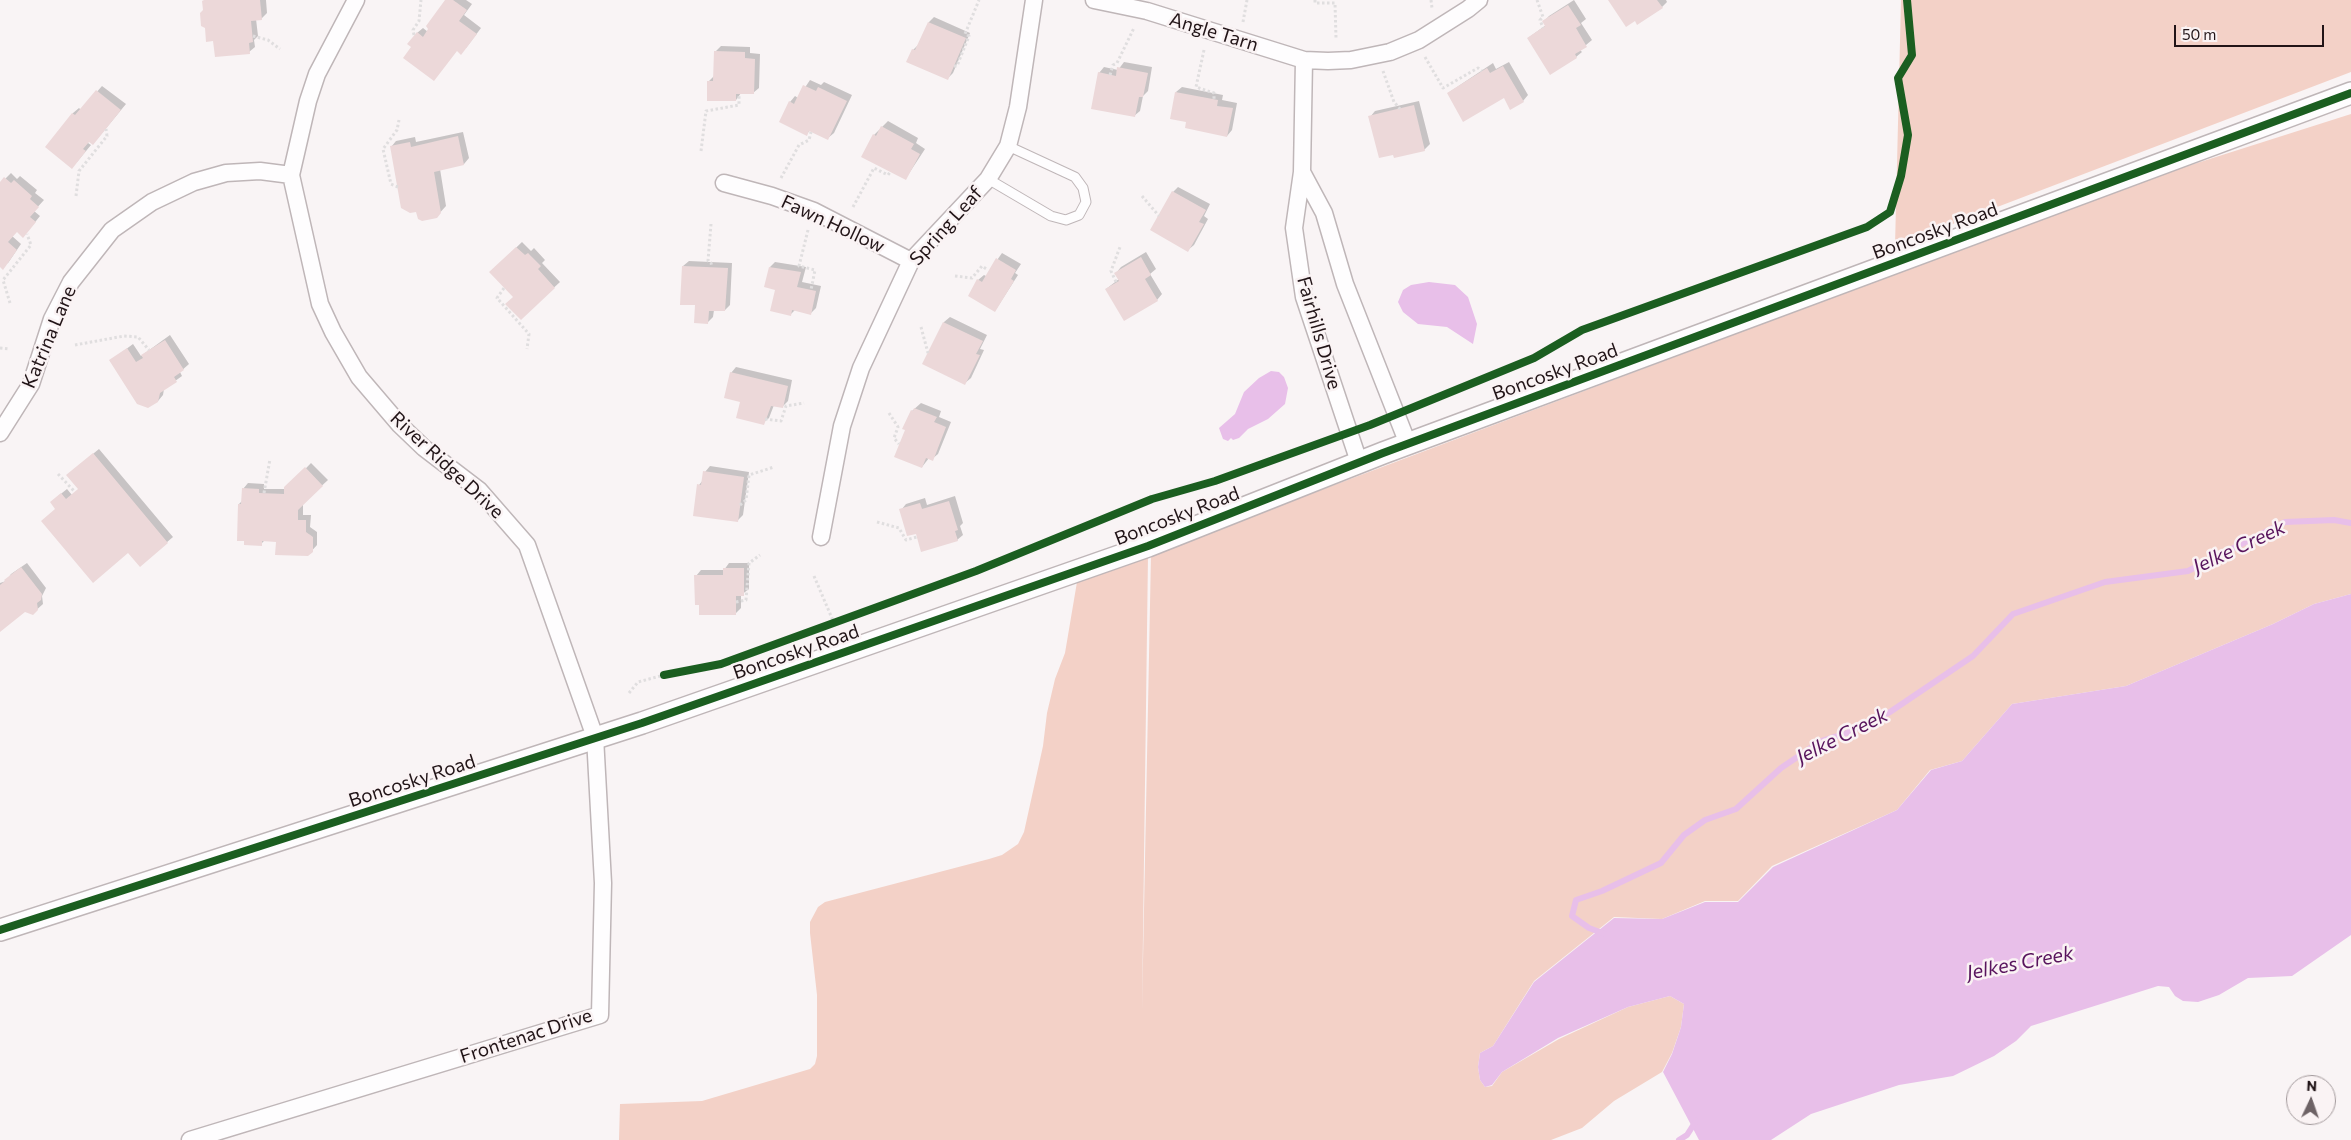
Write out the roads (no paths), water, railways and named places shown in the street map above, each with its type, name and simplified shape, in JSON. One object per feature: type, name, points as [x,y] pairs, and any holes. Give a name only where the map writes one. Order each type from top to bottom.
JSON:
[{"type":"street","name":"River Ridge Drive","points":[[356,0],[317,74],[308,102],[291,175],[320,304],[333,332],[359,377],[400,425],[424,448],[479,490],[527,545],[595,737]]},
{"type":"street","name":"Spring Leaf","points":[[821,537],[842,426],[861,368],[911,261],[988,179],[1008,146],[1018,107],[1034,0]]},
{"type":"street","name":"Angle Tarn","points":[[1094,0],[1147,11],[1304,60]]},
{"type":"street","points":[[1304,60],[1351,60],[1390,52],[1419,40],[1479,0]]},
{"type":"street","name":"Fairhills Drive","points":[[1304,60],[1302,172],[1294,228],[1304,297],[1359,462]]},
{"type":"street","name":"Boncosky Road","points":[[0,930],[642,723],[1148,546],[1359,462],[2351,93]]},
{"type":"street","name":"Katrina Lane","points":[[0,433],[31,384],[52,319],[71,282],[112,230],[152,202],[194,182],[226,173],[260,171],[291,175]]},
{"type":"street","name":"Fairhills Drive","points":[[1302,172],[1324,213],[1345,284],[1408,444]]},
{"type":"street","name":"Fawn Hollow","points":[[724,182],[814,211],[911,261]]},
{"type":"street","name":"Frontenac Drive","points":[[190,1140],[600,1015],[603,883],[595,737]]},
{"type":"lane","points":[[988,179],[1051,216],[1066,220],[1078,216],[1086,202],[1084,188],[1075,177],[1008,146]]},
{"type":"water","points":[[1429,282],[1455,285],[1468,297],[1477,324],[1473,344],[1447,327],[1418,324],[1403,312],[1398,302],[1403,290],[1411,285]]},
{"type":"water","points":[[1271,371],[1279,372],[1284,377],[1288,388],[1285,404],[1268,419],[1248,429],[1239,438],[1233,440],[1231,438],[1228,441],[1223,439],[1219,428],[1235,414],[1244,392],[1259,378]]},
{"type":"water","points":[[2351,594],[2351,935],[2292,976],[2248,978],[2219,995],[2198,1002],[2183,1001],[2175,996],[2169,987],[2158,986],[2031,1026],[2016,1041],[1994,1056],[1953,1076],[1899,1085],[1811,1114],[1771,1140],[1699,1140],[1663,1072],[1672,1054],[1681,1027],[1684,1004],[1670,996],[1628,1007],[1558,1038],[1502,1072],[1492,1085],[1485,1087],[1480,1080],[1478,1067],[1480,1053],[1493,1046],[1534,982],[1614,918],[1662,919],[1705,902],[1738,902],[1773,867],[1897,810],[1931,770],[1962,761],[2012,704],[2126,686],[2273,624],[2314,604]]},
{"type":"waterway","name":"Jelke Creek","points":[[1605,934],[1589,928],[1572,916],[1576,900],[1602,891],[1661,863],[1684,835],[1705,820],[1736,809],[1781,768],[1821,741],[1847,733],[1890,712],[1973,656],[2013,614],[2105,582],[2188,571],[2285,522],[2334,520],[2351,523]]},
{"type":"waterway","name":"Jelkes Creek","points":[[1679,1140],[1687,1135],[1696,1121]]}]
